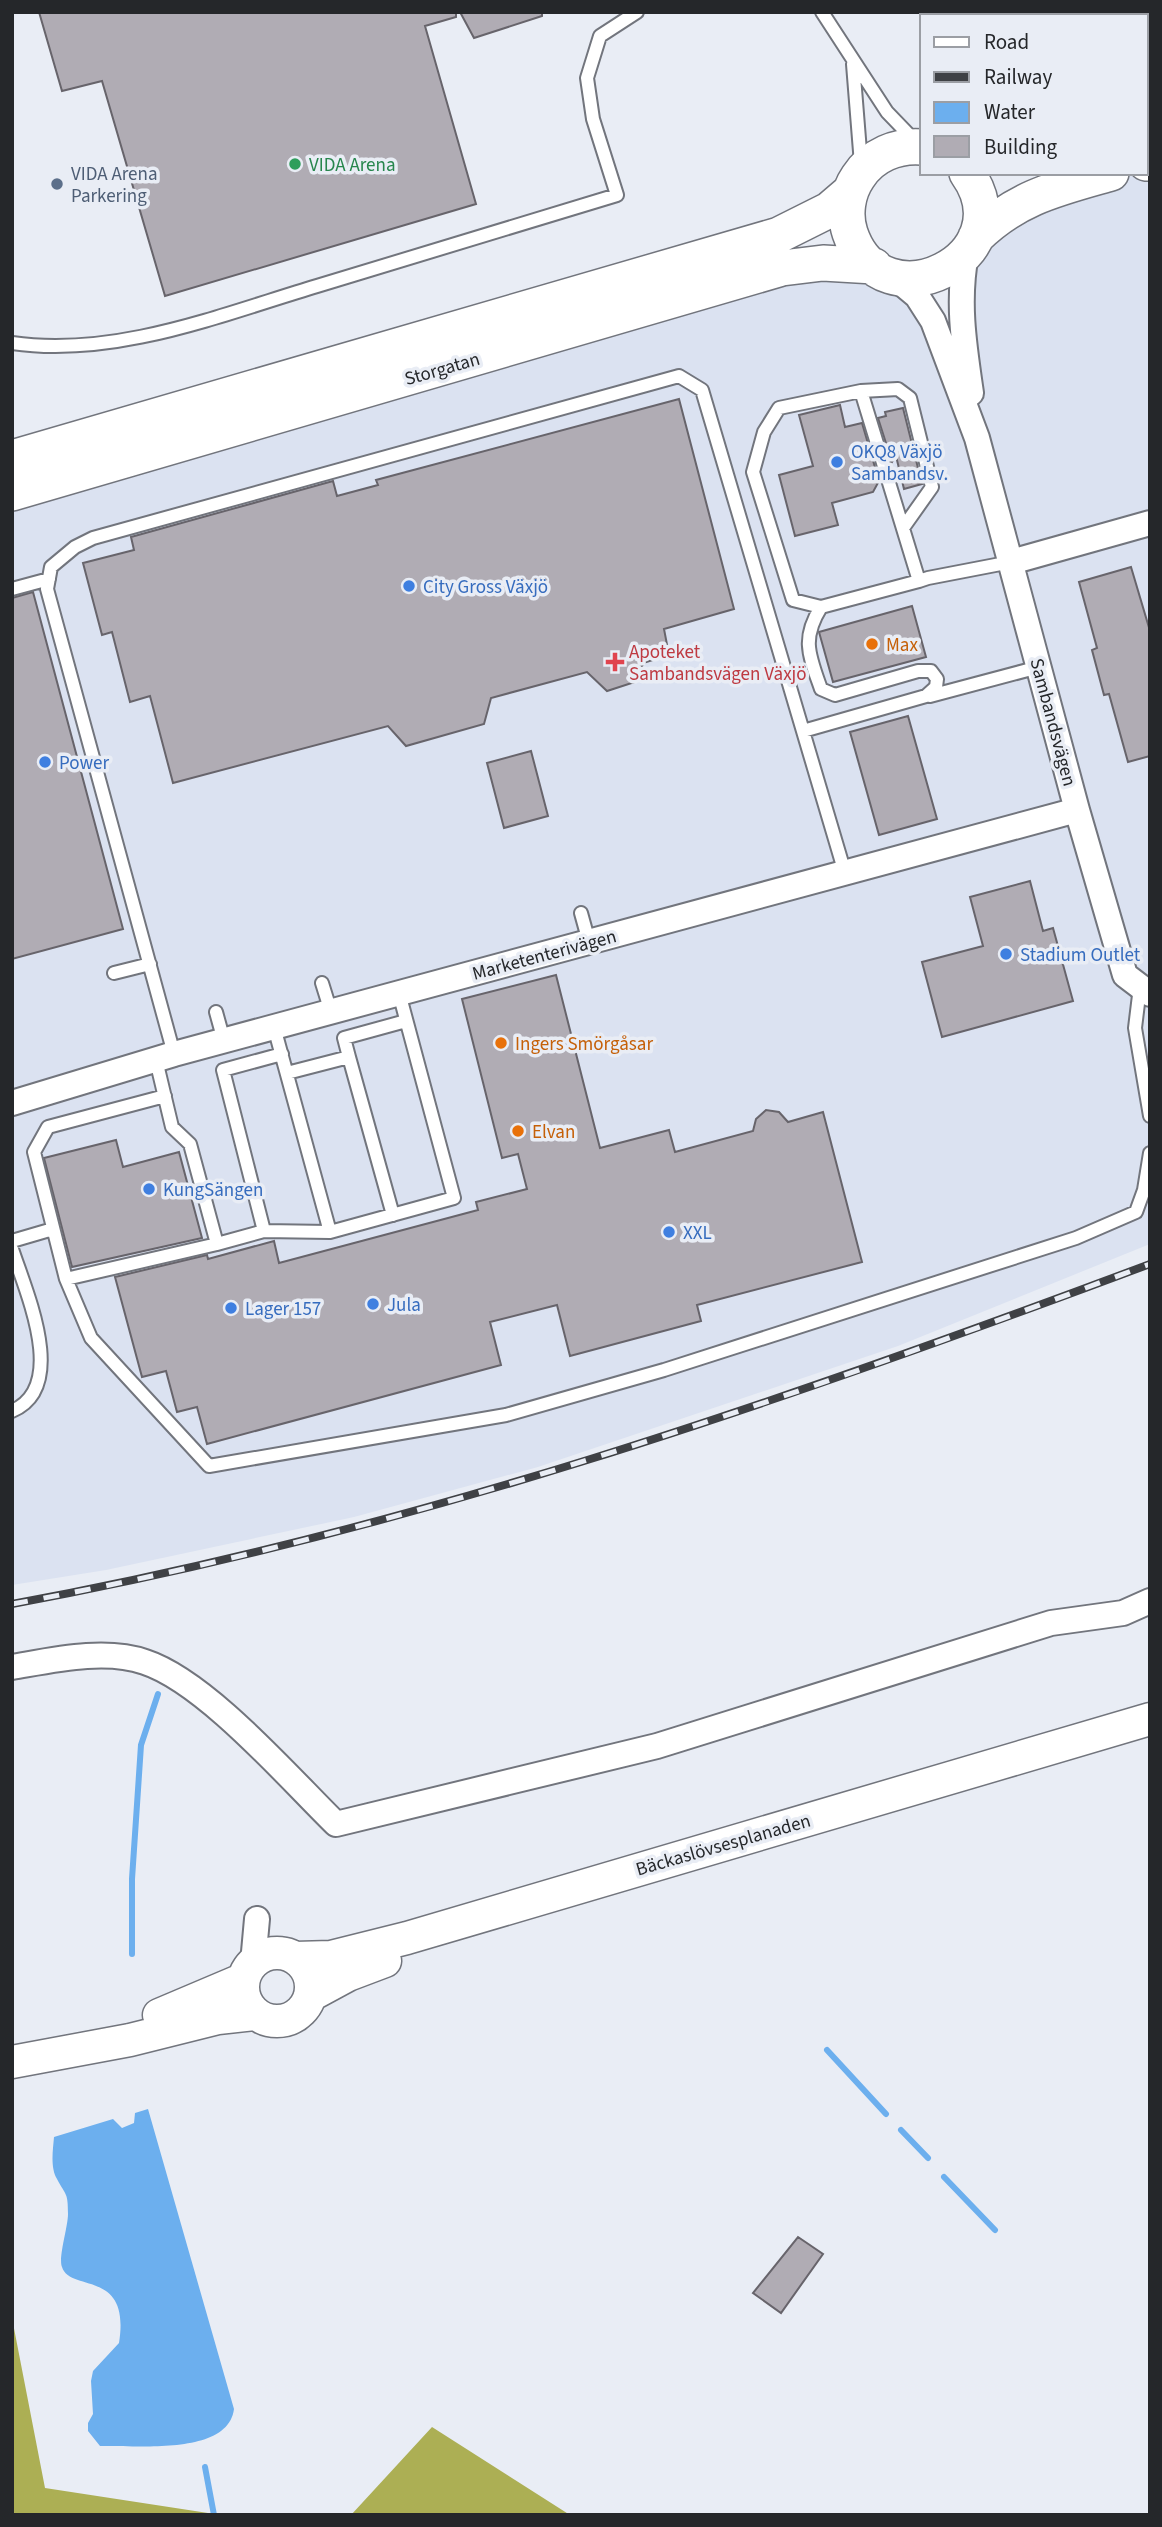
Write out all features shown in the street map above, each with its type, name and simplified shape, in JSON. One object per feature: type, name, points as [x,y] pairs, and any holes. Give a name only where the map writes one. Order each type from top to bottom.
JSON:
[{"type":"main road","name":"Storgatan","points":[[20,454],[779,234],[829,210],[890,151],[920,147]]},
{"type":"main road","points":[[968,175],[980,205],[971,246]]},
{"type":"main road","name":"Storgatan","points":[[12,492],[782,268],[822,263],[883,271],[909,279],[932,277],[950,269],[1004,212],[1024,200],[1105,175]]},
{"type":"main road","points":[[856,182],[847,213],[850,232],[857,248],[883,271]]},
{"type":"street","name":"Sambandsvägen","points":[[971,246],[959,288],[977,438]]},
{"type":"street","name":"Sambandsvägen","points":[[883,271],[917,296],[933,321],[977,438],[1077,810],[1125,975],[1145,991]]},
{"type":"street","points":[[1011,562],[1150,523]]},
{"type":"street","name":"Marketenterivägen","points":[[12,1103],[274,1027],[1077,810]]},
{"type":"street","points":[[12,1667],[57,1660],[118,1657],[145,1662],[178,1678],[210,1701],[336,1824],[657,1746],[1051,1623],[1123,1613],[1150,1601]]},
{"type":"street","name":"Bäckaslövsesplanaden","points":[[295,1958],[331,1957],[407,1938],[1150,1719]]},
{"type":"street","name":"Bäckaslövsesplanaden","points":[[310,1995],[348,1975],[411,1952],[1150,1734]]},
{"type":"street","points":[[255,2014],[245,1998],[257,1919]]},
{"type":"street","points":[[12,2062],[87,2048],[163,2033],[218,2018],[255,2014],[272,2021],[290,2019],[305,2007],[310,1995],[310,1977],[295,1958],[274,1953],[248,1971],[87,2048]]},
{"type":"lane","points":[[12,343],[48,348],[95,345],[180,327],[617,195],[593,119],[587,78],[600,36],[637,12]]},
{"type":"lane","points":[[822,12],[887,112],[905,134],[920,145]]},
{"type":"lane","points":[[852,60],[856,182]]},
{"type":"lane","points":[[216,1244],[190,1144],[172,1127],[164,1096],[165,1057],[150,964],[47,589],[51,566],[75,547],[93,538],[679,376],[702,390],[845,873]]},
{"type":"lane","points":[[903,528],[932,487],[910,398],[898,389],[861,391],[779,408],[764,432],[753,472],[793,600],[821,607],[919,581],[1011,562]]},
{"type":"lane","points":[[861,391],[919,581]]},
{"type":"lane","points":[[12,589],[49,579]]},
{"type":"lane","points":[[821,607],[810,625],[808,645],[821,689],[835,695],[918,671],[931,671],[937,678],[936,687],[926,696]]},
{"type":"lane","points":[[803,731],[1039,667]]},
{"type":"lane","points":[[581,913],[589,942]]},
{"type":"lane","points":[[114,973],[150,964]]},
{"type":"lane","points":[[322,983],[331,1012]]},
{"type":"lane","points":[[1145,991],[1135,1028],[1150,1116]]},
{"type":"lane","points":[[66,1279],[264,1231],[330,1232],[454,1198],[399,993]]},
{"type":"lane","points":[[216,1012],[224,1041]]},
{"type":"lane","points":[[393,1214],[344,1038],[406,1021]]},
{"type":"lane","points":[[274,1027],[330,1232]]},
{"type":"lane","points":[[264,1231],[223,1070],[282,1054]]},
{"type":"lane","points":[[287,1073],[349,1057]]},
{"type":"lane","points":[[164,1096],[48,1128],[34,1152],[66,1279],[91,1338],[209,1466],[506,1415],[664,1370],[1076,1238],[1136,1212],[1144,1190],[1150,1153]]},
{"type":"lane","points":[[12,1241],[53,1229]]},
{"type":"lane","points":[[12,1249],[41,1359],[41,1382],[32,1399],[12,1412]]},
{"type":"shaded area","points":[[1150,162],[1150,1244],[898,1346],[538,1467],[354,1517],[106,1570],[12,1585],[12,493],[802,265],[917,296],[975,434],[966,254],[1107,175],[1148,175]]},
{"type":"shaded area","points":[[12,2318],[45,2488],[221,2515],[12,2515]]},
{"type":"shaded area","points":[[432,2427],[570,2515],[351,2515]]},
{"type":"water","points":[[148,2109],[234,2409],[228,2424],[216,2434],[198,2441],[178,2445],[100,2446],[88,2431],[88,2423],[93,2414],[91,2381],[93,2371],[119,2343],[120,2319],[116,2303],[108,2293],[67,2275],[62,2267],[68,2207],[66,2195],[53,2169],[54,2137],[113,2119],[122,2128],[134,2123],[135,2113]]},
{"type":"building","name":"VIDA Arena","points":[[39,12],[456,12],[456,17],[425,26],[476,204],[165,296],[102,81],[62,91]]},
{"type":"building","points":[[460,12],[542,12],[542,16],[474,38]]},
{"type":"building","name":"City Gross Växjö","points":[[679,399],[734,609],[664,629],[669,655],[643,663],[638,681],[607,691],[587,672],[491,698],[484,724],[406,746],[388,726],[173,783],[150,696],[130,702],[112,632],[102,635],[83,563],[134,550],[131,537],[333,481],[337,496],[378,485],[376,480]]},
{"type":"building","points":[[840,405],[845,427],[862,423],[879,481],[873,492],[832,503],[838,525],[795,536],[779,475],[813,466],[799,415]]},
{"type":"building","points":[[903,408],[922,484],[904,489],[896,456],[892,462],[878,418],[886,416],[885,412]]},
{"type":"building","points":[[1131,567],[1150,631],[1150,756],[1128,762],[1109,694],[1104,695],[1092,650],[1097,648],[1079,582]]},
{"type":"building","name":"Power","points":[[33,592],[123,929],[12,959],[12,598]]},
{"type":"building","name":"Max","points":[[912,606],[926,657],[833,682],[819,632]]},
{"type":"building","points":[[908,716],[937,819],[879,835],[850,732]]},
{"type":"building","points":[[531,751],[548,816],[504,828],[487,763]]},
{"type":"building","name":"Stadium Outlet","points":[[1030,881],[1043,931],[1053,928],[1073,1001],[942,1037],[922,962],[983,946],[970,897]]},
{"type":"building","points":[[556,975],[600,1148],[669,1130],[675,1152],[753,1131],[756,1119],[766,1110],[779,1112],[788,1122],[823,1112],[862,1262],[697,1305],[701,1321],[570,1356],[557,1305],[490,1322],[501,1365],[207,1444],[197,1407],[177,1412],[166,1371],[142,1377],[115,1277],[207,1255],[208,1259],[274,1241],[279,1263],[478,1210],[476,1202],[527,1189],[518,1154],[502,1158],[462,999]]},
{"type":"building","points":[[116,1140],[123,1167],[179,1152],[202,1238],[72,1267],[44,1158]]},
{"type":"building","points":[[798,2237],[823,2254],[781,2313],[753,2293]]},
{"type":"waterway","points":[[132,1954],[132,1879],[141,1745],[158,1694]]},
{"type":"waterway","points":[[827,2050],[886,2114]]},
{"type":"waterway","points":[[901,2130],[928,2158]]},
{"type":"waterway","points":[[944,2177],[995,2230]]},
{"type":"waterway","points":[[205,2467],[214,2515]]},
{"type":"railway","points":[[12,1604],[159,1574],[304,1540],[589,1460],[870,1366],[1150,1264]]},
{"type":"place","name":"VIDA Arena","points":[[295,164]]},
{"type":"place","name":"VIDA Arena Parkering","points":[[57,184]]},
{"type":"place","name":"OKQ8 Växjö Sambandsv.","points":[[837,462]]},
{"type":"place","name":"City Gross Växjö","points":[[409,586]]},
{"type":"place","name":"Max","points":[[872,644]]},
{"type":"place","name":"Apoteket Sambandsvägen Växjö","points":[[615,662]]},
{"type":"place","name":"Power","points":[[45,762]]},
{"type":"place","name":"Stadium Outlet","points":[[1006,954]]},
{"type":"place","name":"Ingers Smörgåsar","points":[[501,1043]]},
{"type":"place","name":"Elvan","points":[[518,1131]]},
{"type":"place","name":"KungSängen","points":[[149,1189]]},
{"type":"place","name":"XXL","points":[[669,1232]]},
{"type":"place","name":"Jula","points":[[373,1304]]},
{"type":"place","name":"Lager 157","points":[[231,1308]]}]
